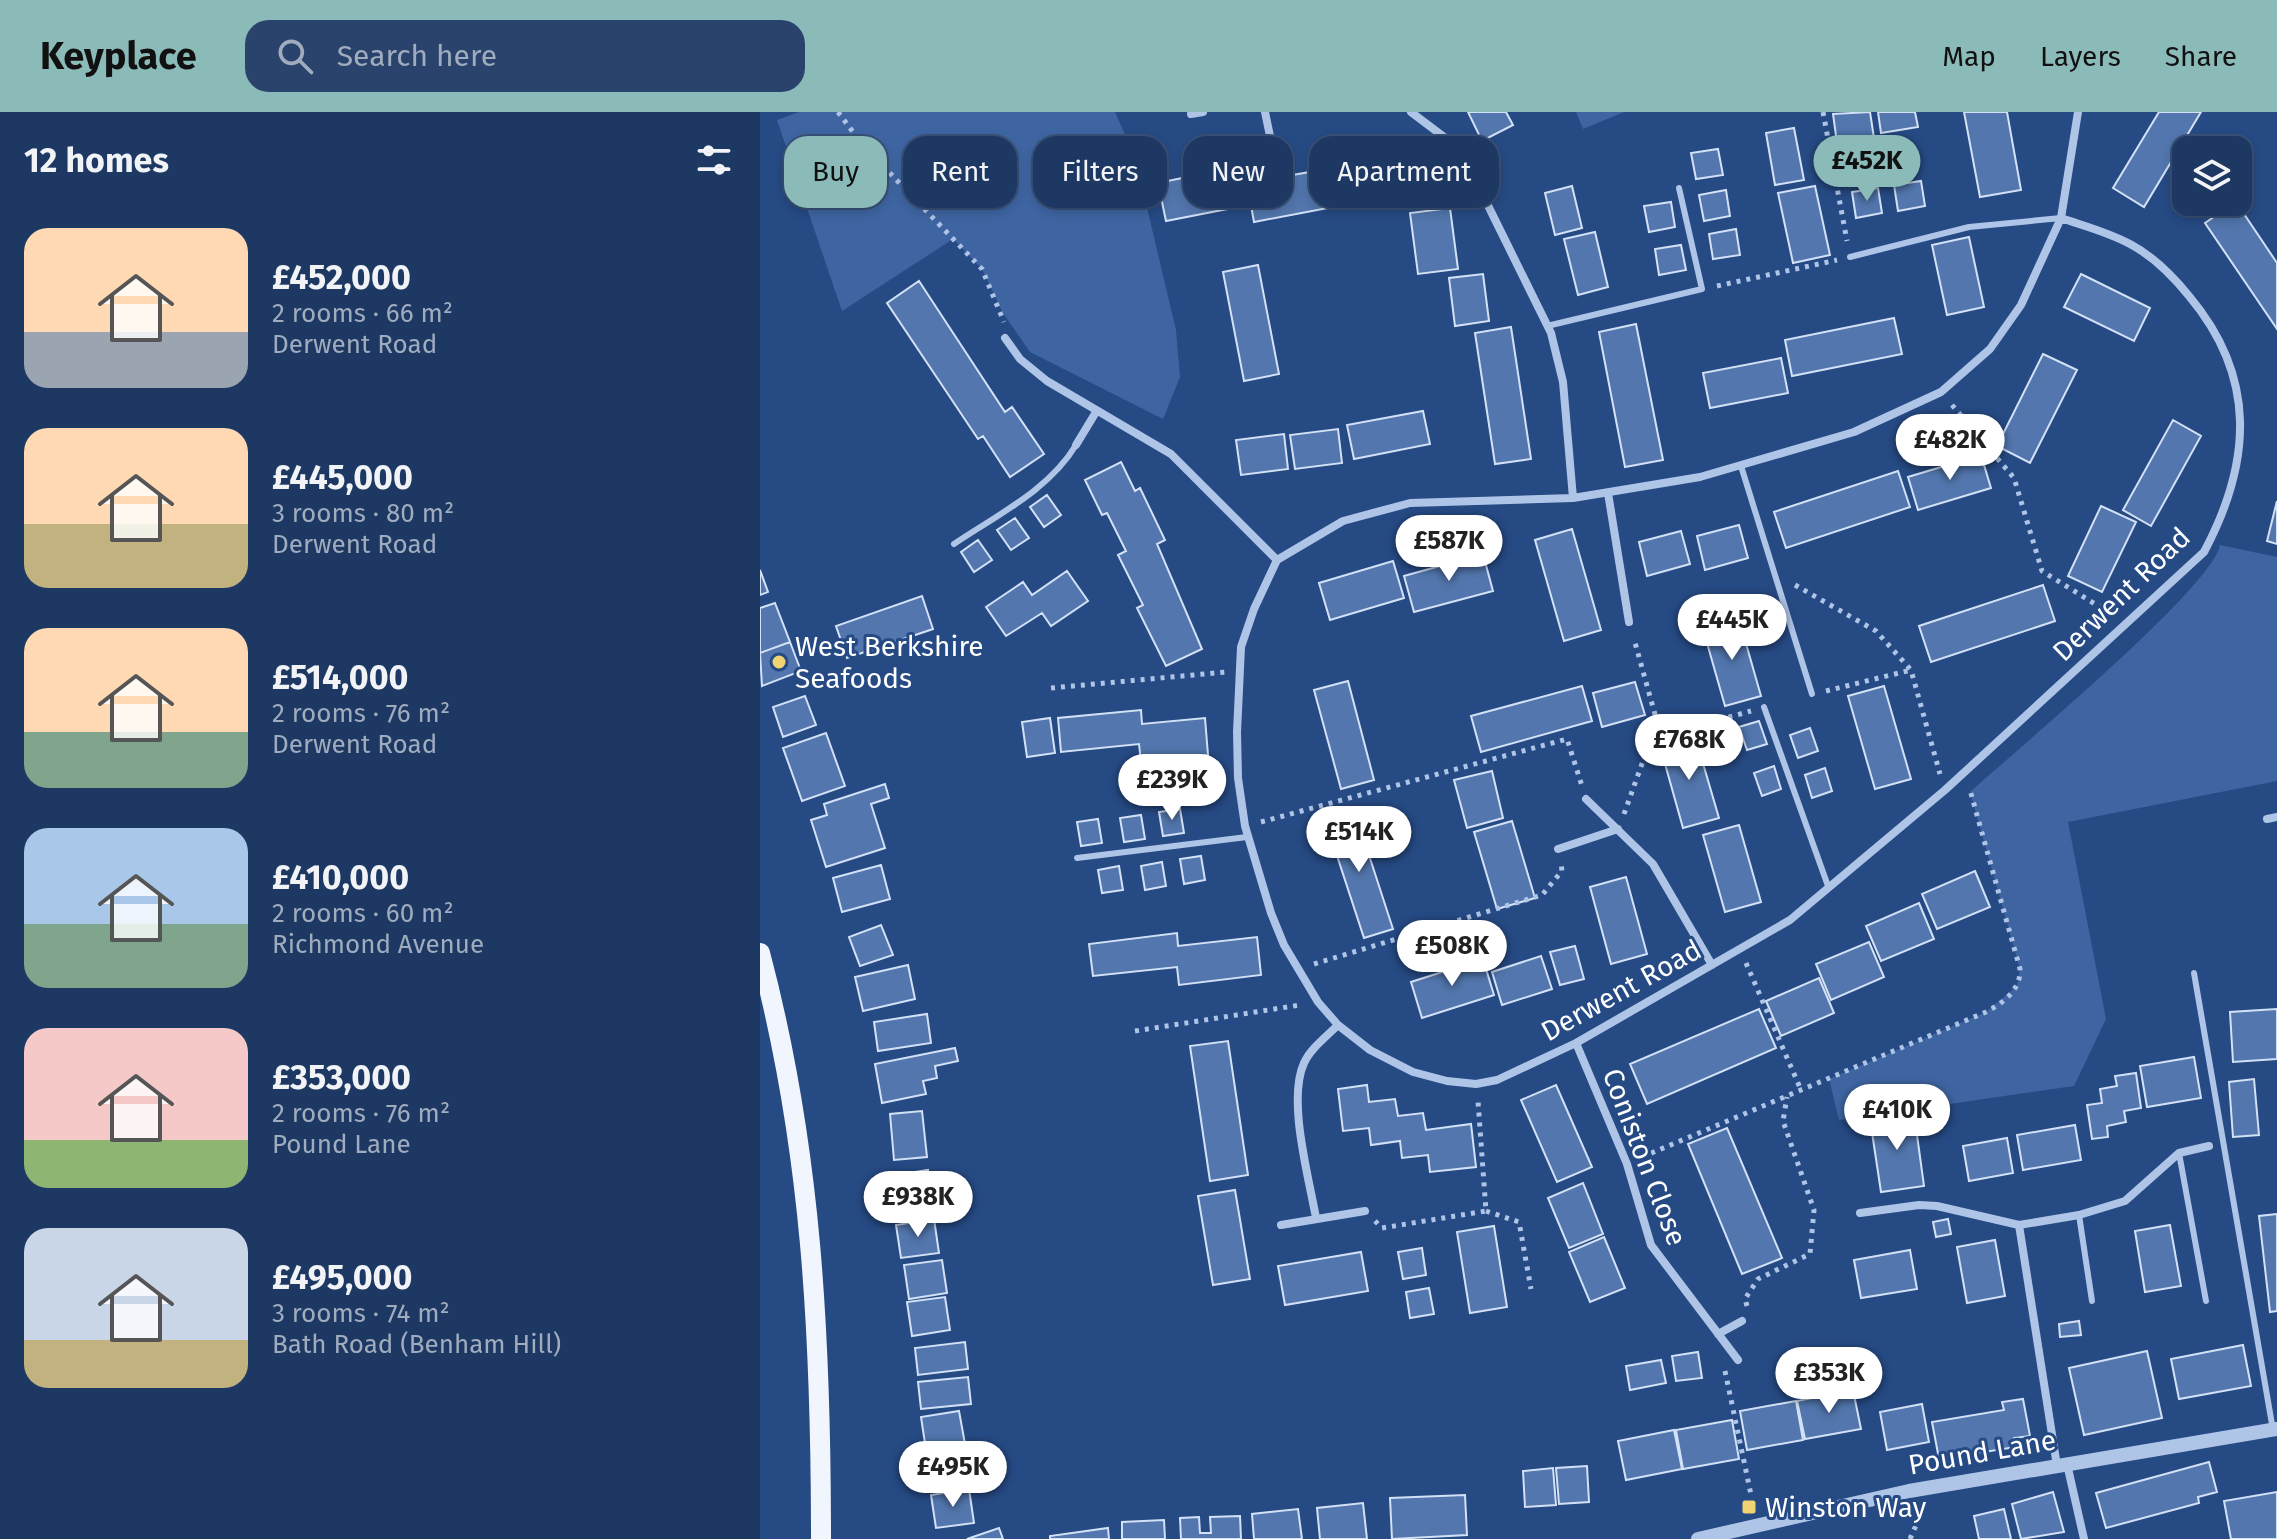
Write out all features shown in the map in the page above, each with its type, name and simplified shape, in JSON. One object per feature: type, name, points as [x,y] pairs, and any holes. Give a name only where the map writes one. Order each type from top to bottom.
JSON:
[{"type":"main road","points":[[760,953],[789,1086],[814,1268],[822,1406],[821,1539]]},
{"type":"street","points":[[1191,114],[1203,112]]},
{"type":"street","points":[[1265,112],[1270,136]]},
{"type":"street","points":[[1411,112],[1448,140],[1467,163],[1547,326],[1563,382],[1573,498]]},
{"type":"street","points":[[1005,338],[1032,370],[1096,412],[1171,454],[1277,560],[1343,521],[1410,503],[1573,498],[1700,477],[1854,432],[1941,392],[1990,349],[2011,323],[2061,218],[2078,112]]},
{"type":"street","name":"Derwent Road","points":[[1277,560],[1246,628],[1239,671],[1238,778],[1247,837],[1271,913],[1297,969],[1318,1002],[1338,1025],[1370,1050],[1413,1072],[1476,1084],[1497,1080],[1576,1043],[1741,951],[1790,920],[1945,790],[2204,552],[2222,519],[2239,457],[2237,390],[2226,350],[2212,326],[2166,270],[2115,236],[2061,218]]},
{"type":"street","points":[[1076,445],[1096,412]]},
{"type":"street","points":[[1608,493],[1629,622]]},
{"type":"street","points":[[1586,799],[1653,864],[1712,965]]},
{"type":"street","points":[[1558,849],[1618,829]]},
{"type":"street","points":[[1316,1218],[1305,1152],[1299,1081],[1310,1052],[1338,1025]]},
{"type":"street","name":"Coniston Close","points":[[1576,1043],[1627,1164],[1651,1245],[1738,1360]]},
{"type":"street","points":[[1860,1213],[1919,1205],[1937,1206],[2019,1225],[2079,1215],[2125,1201],[2179,1153],[2209,1146]]},
{"type":"street","points":[[1281,1225],[1365,1211]]},
{"type":"street","points":[[2019,1225],[2062,1465],[2084,1539]]},
{"type":"street","points":[[1718,1334],[1742,1321]]},
{"type":"street","name":"Pound Lane","points":[[1698,1539],[1909,1491],[2275,1430]]},
{"type":"lane","points":[[1547,326],[1702,289],[1679,188]]},
{"type":"lane","points":[[1850,257],[1969,227],[2061,218]]},
{"type":"lane","points":[[954,544],[1046,481],[1064,464],[1076,445]]},
{"type":"lane","points":[[1741,466],[1778,576],[1812,694]]},
{"type":"lane","points":[[1764,707],[1828,886]]},
{"type":"lane","points":[[1077,858],[1247,837]]},
{"type":"lane","points":[[2194,973],[2275,1430]]},
{"type":"lane","points":[[2179,1153],[2206,1301]]},
{"type":"lane","points":[[2079,1215],[2092,1301]]},
{"type":"path","points":[[838,112],[862,144],[982,269],[1003,313],[1005,338]]},
{"type":"path","points":[[1702,289],[1850,257],[1823,112]]},
{"type":"path","points":[[1941,392],[2014,478],[2042,571],[2126,623]]},
{"type":"path","points":[[1778,576],[1876,631],[1911,670],[1945,790]]},
{"type":"path","points":[[1629,622],[1661,736]]},
{"type":"path","points":[[1812,694],[1911,670]]},
{"type":"path","points":[[1051,688],[1239,671]]},
{"type":"path","points":[[1618,829],[1648,747],[1661,736],[1764,707]]},
{"type":"path","points":[[1245,826],[1567,739],[1586,799]]},
{"type":"path","points":[[1627,1164],[1986,1012],[2017,986],[2020,977],[2016,954],[1964,771]]},
{"type":"path","points":[[1297,969],[1542,895],[1562,871],[1558,849]]},
{"type":"path","points":[[1741,951],[1801,1090]]},
{"type":"path","points":[[1135,1031],[1318,1002]]},
{"type":"path","points":[[1476,1084],[1486,1211]]},
{"type":"path","points":[[1745,1299],[1758,1279],[1810,1254],[1814,1210],[1783,1121],[1787,1097]]},
{"type":"path","points":[[1365,1211],[1382,1228],[1486,1211],[1519,1222],[1531,1289]]},
{"type":"path","points":[[1724,1371],[1758,1525]]},
{"type":"path","points":[[1910,1539],[1917,1523]]},
{"type":"shaded area","points":[[799,112],[1115,112],[1126,136],[1033,136],[1033,208],[1147,208],[1176,330],[1180,377],[1163,419],[1030,352],[1003,313],[982,269],[953,239],[842,311],[807,208],[887,208],[887,136],[784,136],[784,141],[777,120]]},
{"type":"shaded area","points":[[1576,112],[1624,112],[1583,129]]},
{"type":"shaded area","points":[[2220,545],[2277,557],[2277,781],[2068,822],[2106,1019],[2074,1086],[1839,1120],[1829,1079],[1986,1012],[2017,986],[2020,969],[1970,792],[2149,632],[2209,566]]},
{"type":"building","points":[[1468,112],[1506,112],[1513,125],[1492,136],[1480,136]]},
{"type":"building","points":[[1870,112],[1874,138],[1837,143],[1833,114]]},
{"type":"building","points":[[1878,112],[1915,112],[1918,127],[1881,133]]},
{"type":"building","points":[[1964,112],[2007,112],[2021,190],[1980,197]]},
{"type":"building","points":[[2159,112],[2201,112],[2187,136],[2172,136],[2172,160],[2144,207],[2113,188]]},
{"type":"building","points":[[1794,128],[1804,180],[1775,185],[1766,133]]},
{"type":"building","points":[[1718,149],[1723,175],[1696,179],[1691,153]]},
{"type":"building","points":[[1309,172],[1309,208],[1328,208],[1254,222],[1251,208],[1293,208],[1293,175]]},
{"type":"building","points":[[1183,178],[1183,208],[1233,208],[1166,221],[1163,208],[1167,208],[1167,181]]},
{"type":"building","points":[[1921,181],[1925,206],[1898,211],[1894,185]]},
{"type":"building","points":[[1572,186],[1582,228],[1555,235],[1545,193]]},
{"type":"building","points":[[1815,186],[1830,255],[1793,263],[1778,193]]},
{"type":"building","points":[[1878,188],[1882,213],[1856,218],[1852,192]]},
{"type":"building","points":[[1726,190],[1730,216],[1704,221],[1699,195]]},
{"type":"building","points":[[1671,202],[1675,227],[1649,232],[1644,206]]},
{"type":"building","points":[[1450,208],[1458,269],[1418,274],[1410,213]]},
{"type":"building","points":[[2215,216],[2245,216],[2277,263],[2277,329],[2205,223]]},
{"type":"building","points":[[1736,229],[1740,255],[1713,259],[1709,234]]},
{"type":"building","points":[[1595,232],[1608,287],[1578,295],[1564,239]]},
{"type":"building","points":[[1969,237],[1984,307],[1947,315],[1932,245]]},
{"type":"building","points":[[1681,245],[1686,270],[1659,275],[1655,249]]},
{"type":"building","points":[[1258,265],[1279,374],[1244,381],[1223,272]]},
{"type":"building","points":[[1483,274],[1489,321],[1455,326],[1449,278]]},
{"type":"building","points":[[2081,274],[2150,308],[2134,341],[2064,307]]},
{"type":"building","points":[[919,281],[1005,412],[1012,407],[1044,454],[1010,477],[983,436],[978,439],[887,303]]},
{"type":"building","points":[[1894,318],[1902,354],[1792,376],[1785,340]]},
{"type":"building","points":[[1636,324],[1663,460],[1625,467],[1599,332]]},
{"type":"building","points":[[1511,327],[1531,459],[1495,464],[1475,333]]},
{"type":"building","points":[[2043,354],[2077,370],[2030,463],[1997,446]]},
{"type":"building","points":[[1781,358],[1788,393],[1710,408],[1703,373]]},
{"type":"building","points":[[1423,411],[1430,444],[1354,459],[1347,425]]},
{"type":"building","points":[[2173,420],[2201,436],[2151,526],[2123,510]]},
{"type":"building","points":[[1338,429],[1342,463],[1295,469],[1290,435]]},
{"type":"building","points":[[1284,434],[1288,469],[1241,475],[1236,440]]},
{"type":"building","points":[[1981,455],[1991,488],[1918,510],[1908,477]]},
{"type":"building","points":[[1121,462],[1135,491],[1140,488],[1165,540],[1157,544],[1202,649],[1166,666],[1137,608],[1143,605],[1118,555],[1126,551],[1107,513],[1102,515],[1085,480]]},
{"type":"building","points":[[1898,471],[1910,507],[1786,548],[1774,512]]},
{"type":"building","points":[[1047,495],[1061,515],[1044,527],[1030,507]]},
{"type":"building","points":[[2277,501],[2277,544],[2267,541]]},
{"type":"building","points":[[2101,506],[2136,522],[2102,592],[2068,576]]},
{"type":"building","points":[[1015,518],[1029,538],[1011,550],[997,530]]},
{"type":"building","points":[[1739,525],[1748,558],[1705,570],[1697,536]]},
{"type":"building","points":[[1572,529],[1601,630],[1564,641],[1535,540]]},
{"type":"building","points":[[1681,531],[1690,564],[1647,576],[1639,542]]},
{"type":"building","points":[[978,540],[992,560],[974,572],[961,552]]},
{"type":"building","points":[[1483,554],[1493,591],[1414,612],[1404,576]]},
{"type":"building","points":[[1393,561],[1404,598],[1330,620],[1319,583]]},
{"type":"building","points":[[760,570],[768,592],[760,595]]},
{"type":"building","points":[[1067,571],[1088,601],[1051,626],[1042,613],[1006,636],[986,607],[1023,582],[1032,595]]},
{"type":"building","points":[[2043,585],[2055,621],[1931,662],[1919,626]]},
{"type":"building","points":[[922,596],[933,629],[847,658],[836,626]]},
{"type":"building","points":[[775,603],[790,642],[760,653],[760,608]]},
{"type":"building","points":[[1739,619],[1761,696],[1725,706],[1703,629]]},
{"type":"building","name":"West Berkshire Seafoods","points":[[790,642],[801,671],[762,686],[760,653]]},
{"type":"building","points":[[1348,681],[1374,780],[1341,789],[1314,690]]},
{"type":"building","points":[[1635,682],[1645,715],[1602,727],[1593,693]]},
{"type":"building","points":[[1582,686],[1592,721],[1481,752],[1471,716]]},
{"type":"building","points":[[1884,686],[1911,779],[1875,789],[1848,696]]},
{"type":"building","points":[[805,696],[816,725],[783,737],[773,707]]},
{"type":"building","points":[[1141,710],[1142,724],[1205,718],[1208,755],[1141,762],[1139,744],[1061,752],[1058,718]]},
{"type":"building","points":[[1050,718],[1055,753],[1027,757],[1022,722]]},
{"type":"building","points":[[1759,721],[1767,744],[1747,750],[1739,727]]},
{"type":"building","points":[[1810,728],[1818,751],[1798,758],[1790,735]]},
{"type":"building","points":[[826,733],[845,786],[802,801],[783,748]]},
{"type":"building","points":[[1695,736],[1719,818],[1683,828],[1660,746]]},
{"type":"building","points":[[1774,766],[1781,789],[1762,796],[1754,773]]},
{"type":"building","points":[[1825,768],[1832,791],[1812,798],[1805,775]]},
{"type":"building","points":[[1492,771],[1503,818],[1467,828],[1454,780]]},
{"type":"building","points":[[885,784],[889,798],[871,804],[885,848],[826,867],[811,820],[827,815],[824,804]]},
{"type":"building","points":[[1180,809],[1184,833],[1163,836],[1159,812]]},
{"type":"building","points":[[1354,809],[1393,929],[1364,938],[1325,819]]},
{"type":"building","points":[[1141,815],[1145,839],[1124,842],[1120,818]]},
{"type":"building","points":[[1098,819],[1102,843],[1081,846],[1077,822]]},
{"type":"building","points":[[1512,821],[1535,898],[1497,909],[1474,832]]},
{"type":"building","points":[[1739,825],[1761,902],[1725,912],[1703,835]]},
{"type":"building","points":[[1201,856],[1205,880],[1184,884],[1180,859]]},
{"type":"building","points":[[1162,862],[1166,886],[1145,890],[1141,866]]},
{"type":"building","points":[[881,865],[890,899],[842,912],[833,878]]},
{"type":"building","points":[[1119,866],[1123,890],[1102,893],[1098,870]]},
{"type":"building","points":[[1975,871],[1990,907],[1937,929],[1922,894]]},
{"type":"building","points":[[1626,877],[1647,954],[1611,964],[1590,887]]},
{"type":"building","points":[[1919,903],[1934,939],[1881,961],[1866,926]]},
{"type":"building","points":[[881,925],[893,955],[860,966],[849,937]]},
{"type":"building","points":[[1177,933],[1178,946],[1257,937],[1261,975],[1179,985],[1177,967],[1093,976],[1089,944]]},
{"type":"building","points":[[1869,942],[1884,977],[1831,1000],[1816,964]]},
{"type":"building","points":[[1575,946],[1584,979],[1560,985],[1550,952]]},
{"type":"building","points":[[1541,956],[1552,989],[1502,1005],[1492,972]]},
{"type":"building","points":[[1483,959],[1494,995],[1422,1018],[1411,982]]},
{"type":"building","points":[[908,965],[915,999],[863,1011],[855,977]]},
{"type":"building","points":[[1819,978],[1834,1013],[1781,1036],[1766,1001]]},
{"type":"building","points":[[1759,1009],[1776,1048],[1647,1104],[1630,1064]]},
{"type":"building","points":[[2277,1009],[2277,1059],[2233,1062],[2230,1012]]},
{"type":"building","points":[[927,1014],[931,1043],[878,1051],[874,1022]]},
{"type":"building","points":[[1228,1041],[1248,1175],[1210,1181],[1190,1046]]},
{"type":"building","points":[[955,1048],[958,1061],[935,1066],[937,1078],[923,1081],[926,1094],[882,1103],[875,1064]]},
{"type":"building","points":[[2194,1057],[2201,1098],[2147,1107],[2140,1066]]},
{"type":"building","points":[[2136,1073],[2141,1108],[2124,1111],[2126,1122],[2107,1126],[2108,1137],[2092,1139],[2087,1105],[2102,1103],[2100,1089],[2117,1086],[2115,1076]]},
{"type":"building","points":[[2254,1079],[2259,1135],[2233,1137],[2229,1082]]},
{"type":"building","points":[[1367,1085],[1369,1102],[1395,1099],[1398,1116],[1423,1113],[1426,1130],[1471,1124],[1476,1167],[1430,1172],[1428,1155],[1402,1158],[1400,1141],[1371,1145],[1369,1128],[1343,1131],[1338,1089]]},
{"type":"building","points":[[1556,1085],[1592,1167],[1557,1182],[1521,1100]]},
{"type":"building","points":[[922,1111],[927,1157],[894,1160],[890,1114]]},
{"type":"building","points":[[1914,1113],[1924,1186],[1881,1192],[1870,1119]]},
{"type":"building","points":[[2075,1125],[2081,1160],[2023,1170],[2017,1135]]},
{"type":"building","points":[[1727,1128],[1782,1258],[1742,1274],[1688,1144]]},
{"type":"building","points":[[2007,1138],[2013,1173],[1969,1181],[1963,1146]]},
{"type":"building","points":[[928,1170],[932,1204],[894,1209],[889,1176]]},
{"type":"building","points":[[1583,1183],[1603,1234],[1569,1248],[1548,1198]]},
{"type":"building","points":[[1235,1190],[1250,1279],[1213,1285],[1198,1196]]},
{"type":"building","points":[[2277,1214],[2277,1311],[2270,1312],[2259,1216]]},
{"type":"building","points":[[934,1219],[939,1253],[901,1258],[896,1225]]},
{"type":"building","points":[[1948,1219],[1951,1234],[1936,1237],[1933,1222]]},
{"type":"building","points":[[2170,1225],[2181,1286],[2145,1292],[2135,1231]]},
{"type":"building","points":[[1494,1226],[1507,1307],[1470,1313],[1457,1232]]},
{"type":"building","points":[[1604,1237],[1625,1288],[1590,1302],[1569,1252]]},
{"type":"building","points":[[1995,1240],[2005,1296],[1967,1303],[1957,1247]]},
{"type":"building","points":[[1422,1248],[1426,1275],[1403,1279],[1398,1252]]},
{"type":"building","points":[[1910,1250],[1917,1289],[1861,1298],[1854,1260]]},
{"type":"building","points":[[1361,1252],[1368,1291],[1285,1305],[1278,1266]]},
{"type":"building","points":[[942,1260],[947,1293],[909,1299],[904,1265]]},
{"type":"building","points":[[1429,1288],[1434,1314],[1410,1318],[1406,1292]]},
{"type":"building","points":[[945,1297],[950,1330],[912,1336],[907,1302]]},
{"type":"building","points":[[2079,1321],[2081,1335],[2060,1337],[2059,1324]]},
{"type":"building","points":[[965,1342],[968,1369],[918,1375],[915,1348]]},
{"type":"building","points":[[2243,1345],[2251,1386],[2179,1399],[2171,1359]]},
{"type":"building","points":[[2147,1351],[2162,1418],[2084,1435],[2069,1368]]},
{"type":"building","points":[[1698,1352],[1702,1378],[1676,1381],[1672,1356]]},
{"type":"building","points":[[1661,1360],[1666,1383],[1630,1390],[1626,1366]]},
{"type":"building","points":[[968,1377],[971,1404],[921,1409],[918,1382]]},
{"type":"building","points":[[1853,1390],[1861,1429],[1805,1439],[1797,1401]]},
{"type":"building","points":[[2023,1399],[2030,1436],[2014,1438],[2016,1447],[1939,1459],[1932,1422],[2004,1410],[2002,1402]]},
{"type":"building","points":[[1796,1401],[1803,1440],[1747,1450],[1740,1411]]},
{"type":"building","points":[[1922,1404],[1929,1442],[1887,1450],[1880,1412]]},
{"type":"building","points":[[959,1411],[965,1444],[926,1450],[921,1417]]},
{"type":"building","points":[[1732,1420],[1739,1459],[1683,1469],[1676,1430]]},
{"type":"building","points":[[1674,1430],[1682,1469],[1626,1480],[1618,1441]]},
{"type":"building","points":[[964,1447],[969,1480],[930,1486],[926,1453]]},
{"type":"building","points":[[2209,1462],[2217,1492],[2198,1497],[2199,1503],[2106,1528],[2096,1493]]},
{"type":"building","points":[[1587,1466],[1589,1502],[1559,1504],[1556,1468]]},
{"type":"building","points":[[1553,1468],[1556,1505],[1525,1507],[1523,1471]]},
{"type":"building","points":[[969,1489],[974,1523],[936,1528],[931,1495]]},
{"type":"building","points":[[2053,1492],[2064,1532],[2021,1539],[2012,1504]]},
{"type":"building","points":[[2277,1492],[2277,1539],[2231,1539],[2224,1501]]},
{"type":"building","points":[[1465,1495],[1467,1535],[1392,1539],[1390,1498]]},
{"type":"building","points":[[1363,1503],[1367,1539],[1320,1539],[1317,1508]]},
{"type":"building","points":[[1298,1509],[1302,1539],[1254,1539],[1252,1514]]},
{"type":"building","points":[[2004,1509],[2011,1539],[1979,1539],[1974,1516]]},
{"type":"building","points":[[1240,1516],[1241,1539],[1181,1539],[1180,1518],[1199,1517],[1200,1533],[1211,1533],[1210,1517]]},
{"type":"building","points":[[1164,1520],[1165,1539],[1122,1539],[1122,1522]]},
{"type":"building","points":[[999,1528],[1003,1539],[967,1539]]},
{"type":"building","points":[[1108,1528],[1109,1539],[1050,1539],[1050,1536]]},
{"type":"place","name":"West Berkshire Seafoods","points":[[779,662]]},
{"type":"place","name":"Winston Way","points":[[1749,1507]]}]
